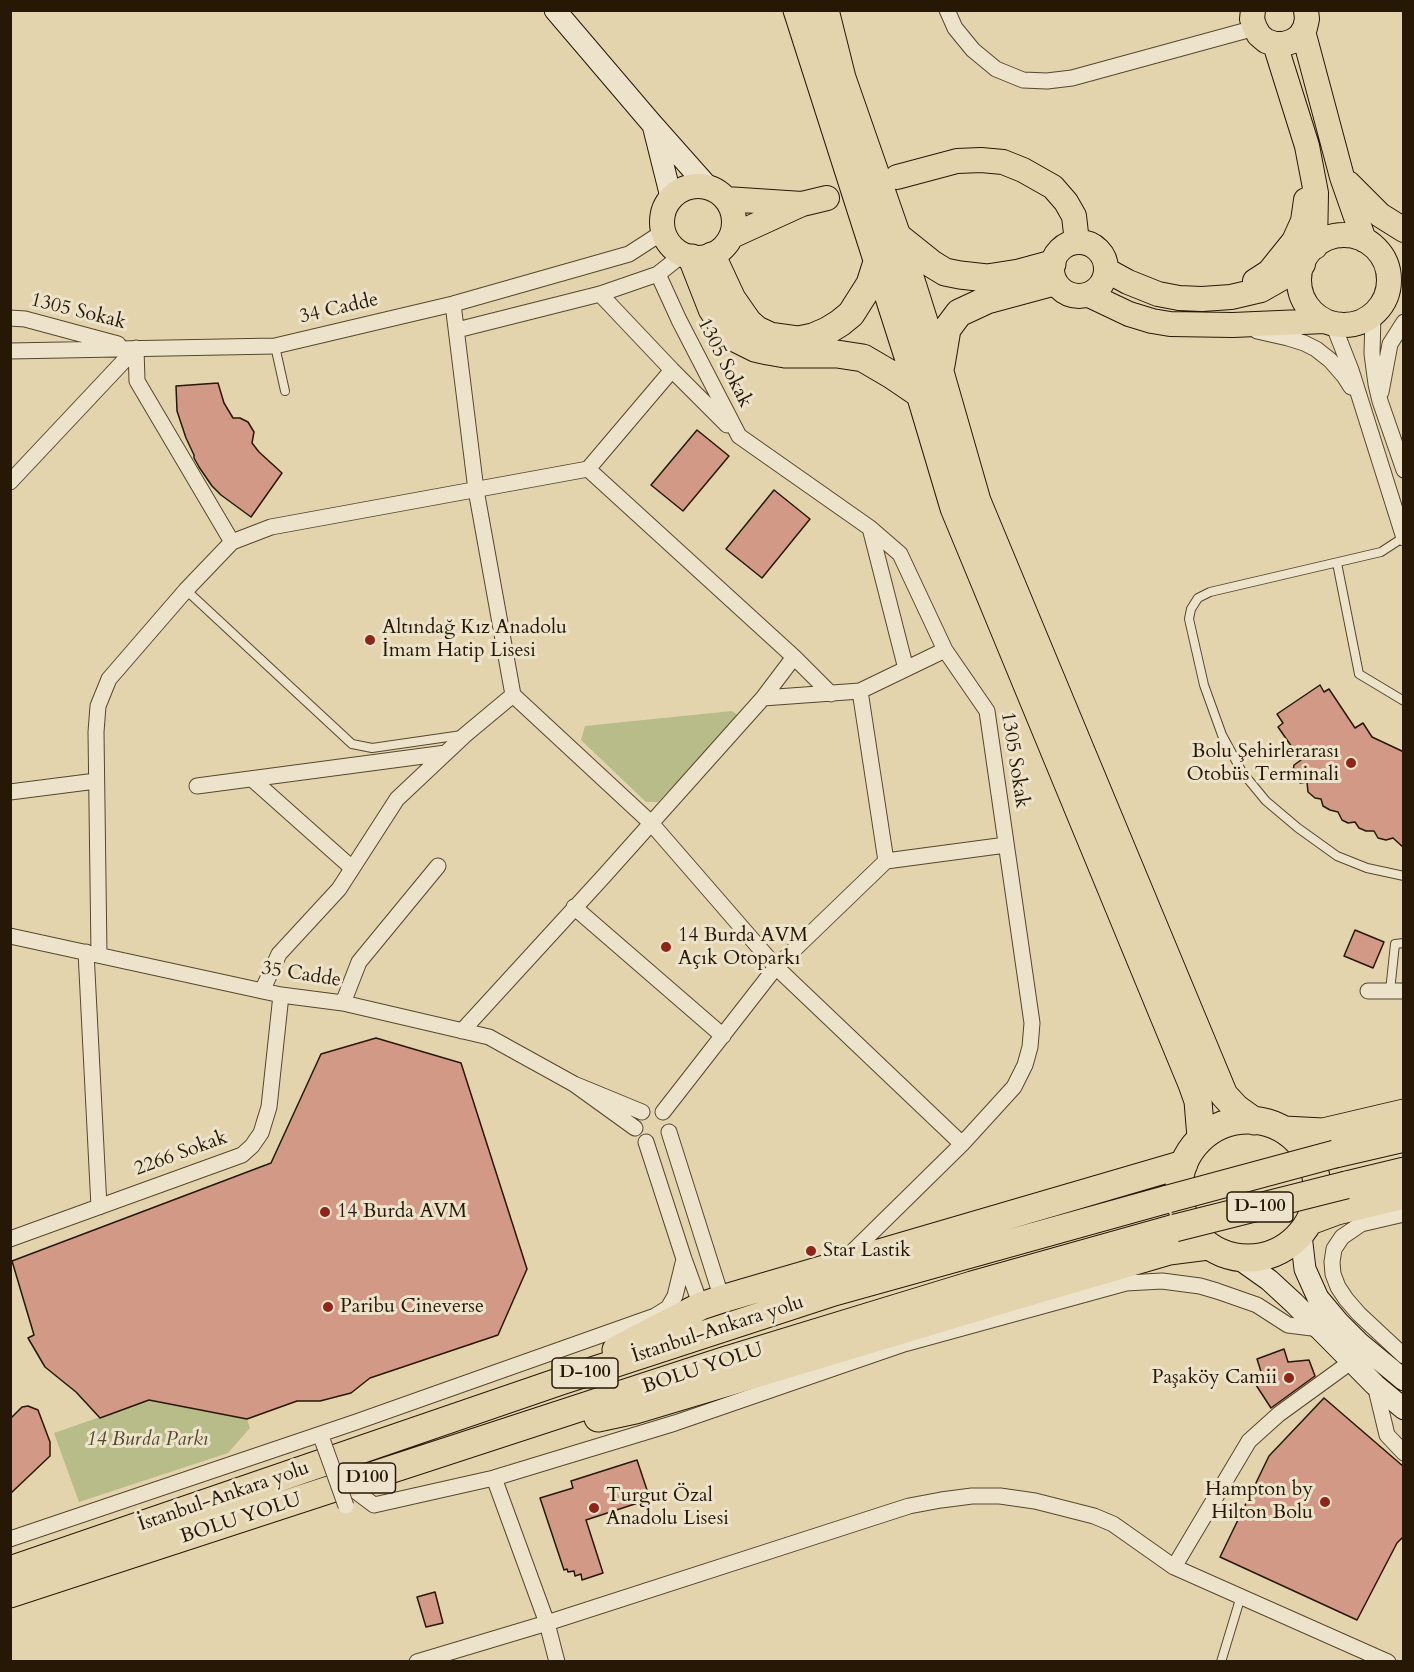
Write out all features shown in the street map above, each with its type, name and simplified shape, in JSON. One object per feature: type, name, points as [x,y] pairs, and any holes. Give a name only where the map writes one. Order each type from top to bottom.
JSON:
[{"type":"highway","points":[[797,10],[920,394],[954,508],[1192,1084],[1198,1101],[1201,1138]]},
{"type":"highway","points":[[825,10],[842,78],[897,236],[940,372],[977,501],[1219,1084],[1224,1095],[1236,1108],[1254,1121]]},
{"type":"highway","points":[[897,236],[945,272],[987,278],[1018,273],[1053,273]]},
{"type":"highway","points":[[695,256],[757,330],[770,336],[799,340],[827,332],[851,314],[870,284],[877,262]]},
{"type":"highway","points":[[695,256],[712,309],[724,328],[734,337],[755,348],[785,354],[837,354],[863,358],[920,394]]},
{"type":"highway","points":[[940,372],[947,329],[959,312],[1053,273]]},
{"type":"highway","points":[[1284,1130],[1323,1132],[1404,1113]]},
{"type":"highway","points":[[1306,1228],[1316,1205],[1318,1188],[1315,1171],[1298,1141],[1284,1130],[1270,1124],[1237,1121],[1211,1130],[1193,1147],[1184,1164],[1179,1181],[1179,1200],[1185,1217],[1194,1233],[1208,1246],[1238,1258],[1256,1258],[1272,1254],[1288,1246],[1306,1228],[1337,1211],[1404,1195]]},
{"type":"highway","name":"İstanbul-Ankara yolu","points":[[10,1570],[561,1381],[834,1292],[1168,1199],[1404,1138]]},
{"type":"highway","points":[[561,1381],[637,1338],[711,1303],[1184,1164]]},
{"type":"highway","name":"BOLU YOLU","points":[[10,1594],[346,1495],[464,1447],[723,1361],[1175,1228],[1404,1171]]},
{"type":"highway","points":[[464,1447],[635,1410],[1169,1251],[1208,1246]]},
{"type":"main road","points":[[555,10],[653,125],[717,193],[731,207],[734,216],[732,236],[721,251],[695,256],[673,249],[663,232],[661,220],[664,207],[671,197],[688,187],[699,186],[717,193],[802,204]]},
{"type":"main road","points":[[1254,19],[1259,35],[1266,41],[1284,44],[1293,41],[1309,16]]},
{"type":"main road","points":[[1089,295],[1129,314],[1152,321],[1170,324],[1233,325],[1329,322],[1355,324],[1369,318],[1388,299],[1390,280],[1383,249],[1342,177],[1309,16]]},
{"type":"main road","points":[[1275,44],[1307,146],[1316,193],[1309,255],[1300,273],[1300,288],[1313,313],[1329,322]]},
{"type":"main road","points":[[653,125],[671,197]]},
{"type":"main road","points":[[897,177],[957,161],[1003,162],[1053,187],[1074,216],[1077,242]]},
{"type":"main road","points":[[1231,297],[1269,272],[1294,241],[1303,221],[1311,170]]},
{"type":"main road","points":[[1342,177],[1380,215],[1404,230]]},
{"type":"main road","points":[[732,236],[802,204],[827,198]]},
{"type":"main road","points":[[1106,270],[1134,285],[1158,294],[1202,299],[1231,297],[1267,287],[1289,274],[1324,240],[1339,236],[1354,236],[1383,249]]},
{"type":"main road","points":[[1077,242],[1094,246],[1101,252],[1106,270],[1101,286],[1089,295],[1076,297],[1060,289],[1053,273],[1055,256],[1060,249],[1077,242]]},
{"type":"main road","points":[[1306,1228],[1305,1269],[1318,1298],[1358,1342],[1404,1380]]},
{"type":"main road","points":[[1238,1258],[1269,1280],[1375,1386],[1404,1409]]},
{"type":"street","points":[[947,10],[955,28],[967,43],[996,69],[1023,80],[1047,81],[1072,78],[1254,19]]},
{"type":"street","name":"34 Cadde","points":[[10,351],[275,346],[453,304],[629,254],[663,232]]},
{"type":"street","points":[[457,330],[600,294],[658,274],[695,256]]},
{"type":"street","name":"1305 Sokak","points":[[658,274],[739,436],[870,528],[900,554],[945,650],[987,711],[1032,1023],[1030,1047],[1025,1065],[1014,1086],[962,1144],[841,1263]]},
{"type":"street","points":[[600,294],[739,436]]},
{"type":"street","points":[[1388,299],[1372,354],[1380,401],[1404,470]]},
{"type":"street","points":[[453,304],[476,490],[513,695],[651,823],[777,967],[962,1144]]},
{"type":"street","name":"1305 Sokak","points":[[10,318],[25,319],[136,348]]},
{"type":"street","points":[[1329,322],[1345,353],[1403,537]]},
{"type":"street","points":[[1380,401],[1390,344],[1404,322]]},
{"type":"street","points":[[1233,325],[1288,338],[1316,349],[1344,376],[1361,404]]},
{"type":"street","points":[[10,482],[136,348]]},
{"type":"street","points":[[136,348],[137,381],[232,542]]},
{"type":"street","points":[[99,1207],[93,953],[96,732],[98,706],[109,679],[186,590],[232,542],[271,527],[588,469],[672,370]]},
{"type":"street","points":[[588,469],[794,657],[831,694]]},
{"type":"street","points":[[870,528],[906,669]]},
{"type":"street","points":[[763,698],[860,691],[945,650]]},
{"type":"street","points":[[462,1031],[763,698],[794,657]]},
{"type":"street","points":[[860,691],[886,861]]},
{"type":"street","points":[[262,991],[279,954],[339,888],[398,799],[465,735],[513,695]]},
{"type":"street","points":[[197,786],[446,753]]},
{"type":"street","points":[[252,779],[352,868]]},
{"type":"street","points":[[10,792],[96,782]]},
{"type":"street","points":[[663,1112],[777,967],[886,861],[1006,845]]},
{"type":"street","points":[[343,1003],[359,962],[438,866]]},
{"type":"street","points":[[574,908],[723,1036]]},
{"type":"street","name":"35 Cadde","points":[[10,936],[281,995],[343,1003],[489,1037],[574,1084]]},
{"type":"street","points":[[1368,991],[1397,991]]},
{"type":"street","name":"2266 Sokak","points":[[10,1239],[242,1155],[252,1146],[261,1133],[269,1107],[281,995]]},
{"type":"street","points":[[574,1084],[642,1112]]},
{"type":"street","points":[[574,1084],[635,1128]]},
{"type":"street","points":[[669,1132],[662,1141],[651,1144],[638,1137],[635,1128],[636,1119],[642,1112],[653,1108],[663,1112],[669,1121],[669,1132],[711,1303]]},
{"type":"street","points":[[646,1142],[684,1259],[711,1303]]},
{"type":"street","points":[[1404,1214],[1361,1224],[1342,1236],[1334,1249],[1332,1262],[1333,1274],[1346,1299],[1404,1356]]},
{"type":"street","points":[[10,1539],[322,1434],[654,1316],[668,1308],[675,1296],[684,1259]]},
{"type":"street","points":[[323,1442],[346,1495],[374,1505],[494,1478],[675,1423],[904,1344],[1126,1283],[1162,1281],[1200,1286],[1257,1305],[1288,1325],[1320,1329]]},
{"type":"street","points":[[1174,1567],[1249,1441],[1279,1413],[1352,1361]]},
{"type":"street","points":[[1375,1386],[1387,1435],[1404,1453]]},
{"type":"street","points":[[494,1478],[547,1623],[557,1662]]},
{"type":"street","points":[[417,1662],[547,1623],[909,1506],[972,1496],[1000,1496],[1035,1501],[1094,1516],[1113,1524],[1174,1567],[1388,1662]]},
{"type":"lane","points":[[275,346],[285,391]]},
{"type":"lane","points":[[1403,537],[1381,552],[1210,592],[1198,598],[1188,619],[1204,686],[1222,735],[1242,772],[1266,801],[1337,856],[1367,868],[1404,876]]},
{"type":"lane","points":[[1337,563],[1359,674],[1404,701]]},
{"type":"lane","points":[[186,590],[352,744],[372,748],[465,735]]},
{"type":"lane","points":[[1397,991],[1395,944],[1404,943]]},
{"type":"lane","points":[[1221,1662],[1241,1596]]},
{"type":"green space","points":[[732,711],[739,716],[658,802],[646,802],[581,740],[585,726]]},
{"type":"green space","name":"14 Burda Parkı","points":[[149,1400],[247,1419],[250,1428],[228,1453],[79,1502],[54,1433]]},
{"type":"building","points":[[218,383],[224,403],[233,418],[240,418],[248,422],[254,432],[252,443],[282,473],[251,517],[212,486],[194,458],[177,411],[176,386]]},
{"type":"building","points":[[697,430],[729,456],[683,511],[651,485]]},
{"type":"building","points":[[774,490],[810,519],[762,578],[726,549]]},
{"type":"building","name":"Bolu Şehirlerarası Otobüs Terminali","points":[[1320,685],[1324,692],[1329,689],[1355,728],[1363,723],[1372,737],[1404,752],[1404,848],[1393,838],[1386,840],[1378,838],[1374,831],[1366,831],[1359,828],[1355,822],[1348,823],[1342,820],[1338,812],[1323,806],[1321,799],[1315,798],[1308,792],[1307,782],[1300,783],[1294,779],[1294,765],[1301,760],[1278,727],[1283,723],[1277,714]]},
{"type":"building","points":[[1355,930],[1384,942],[1373,968],[1344,956]]},
{"type":"building","name":"14 Burda AVM","points":[[376,1038],[461,1063],[527,1269],[498,1335],[370,1378],[351,1393],[320,1401],[297,1401],[247,1419],[149,1400],[100,1418],[76,1392],[45,1367],[28,1338],[34,1335],[12,1261],[271,1163],[321,1054]]},
{"type":"building","name":"Paşaköy Camii","points":[[1284,1349],[1288,1362],[1309,1360],[1315,1376],[1271,1408],[1256,1385],[1264,1381],[1257,1359]]},
{"type":"building","name":"Hampton by Hilton Bolu","points":[[1324,1398],[1404,1467],[1404,1536],[1397,1543],[1357,1620],[1220,1557],[1269,1456]]},
{"type":"building","points":[[28,1406],[38,1410],[50,1442],[50,1456],[10,1494],[10,1419],[22,1407]]},
{"type":"building","points":[[637,1460],[650,1499],[586,1520],[603,1573],[582,1580],[581,1574],[575,1576],[574,1571],[564,1570],[540,1498],[573,1488],[571,1481]]},
{"type":"building","points":[[435,1592],[443,1623],[426,1627],[417,1597]]},
{"type":"place","name":"Altındağ Kız Anadolu İmam Hatip Lisesi","points":[[370,640]]},
{"type":"place","name":"Bolu Şehirlerarası Otobüs Terminali","points":[[1351,763]]},
{"type":"place","name":"14 Burda AVM Açık Otoparkı","points":[[666,947]]},
{"type":"place","name":"14 Burda AVM","points":[[325,1212]]},
{"type":"place","name":"Star Lastik","points":[[811,1251]]},
{"type":"place","name":"Paribu Cineverse","points":[[328,1307]]},
{"type":"place","name":"Paşaköy Camii","points":[[1289,1378]]},
{"type":"place","name":"Hampton by Hilton Bolu","points":[[1325,1502]]},
{"type":"place","name":"Turgut Özal Anadolu Lisesi","points":[[594,1508]]}]
